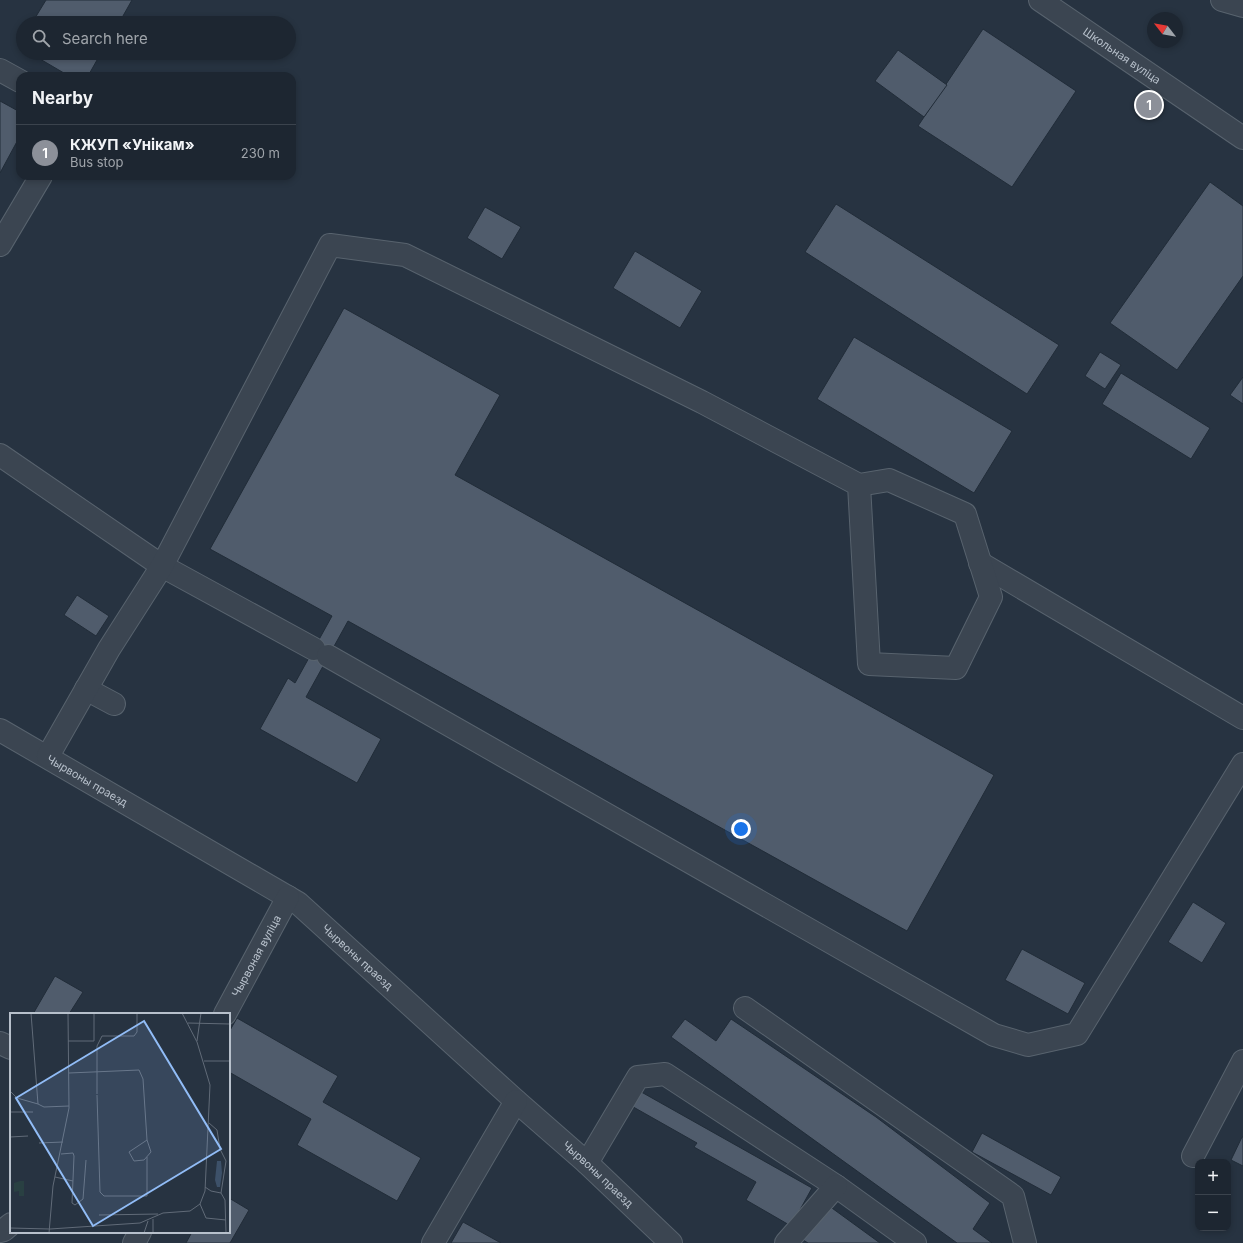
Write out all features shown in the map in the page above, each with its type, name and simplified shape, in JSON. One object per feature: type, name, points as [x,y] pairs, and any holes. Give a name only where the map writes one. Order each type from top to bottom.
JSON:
[{"type":"street","name":"Школьная вуліца","points":[[1040,0],[1243,138]]},
{"type":"street","points":[[1222,0],[1243,6]]},
{"type":"street","points":[[0,70],[16,79]]},
{"type":"street","points":[[0,245],[39,180]]},
{"type":"street","points":[[48,756],[86,689],[162,566],[330,245],[405,255],[702,402],[859,485],[889,480],[965,514],[991,597],[956,668],[869,664],[859,485]]},
{"type":"street","points":[[0,455],[162,566],[321,652],[994,1035],[1028,1045],[1077,1034],[1243,764]]},
{"type":"street","points":[[980,563],[1243,718]]},
{"type":"street","points":[[86,689],[114,704]]},
{"type":"street","name":"Чырвоны праезд","points":[[0,730],[48,756],[298,903],[516,1100],[587,1162],[671,1243]]},
{"type":"street","name":"Чырвоная вуліца","points":[[226,1013],[288,897]]},
{"type":"street","points":[[745,1008],[1013,1196],[1025,1243]]},
{"type":"street","points":[[0,1043],[10,1048]]},
{"type":"street","points":[[1193,1156],[1243,1061]]},
{"type":"street","points":[[587,1162],[638,1076],[665,1074],[836,1186],[915,1243]]},
{"type":"street","points":[[434,1243],[516,1100]]},
{"type":"street","points":[[786,1243],[836,1186]]},
{"type":"street","points":[[0,1230],[4,1230],[10,1225]]},
{"type":"street","points":[[134,1243],[139,1233]]},
{"type":"building","points":[[46,0],[132,0],[123,16],[36,16]]},
{"type":"building","points":[[983,29],[1076,91],[1012,187],[918,126]]},
{"type":"building","points":[[898,50],[947,85],[924,117],[875,81]]},
{"type":"building","points":[[42,60],[97,60],[90,72],[62,72]]},
{"type":"building","points":[[0,101],[16,110],[16,143],[0,173]]},
{"type":"building","points":[[1210,182],[1243,206],[1243,276],[1177,370],[1110,323]]},
{"type":"building","points":[[836,204],[1059,345],[1027,394],[805,252]]},
{"type":"building","points":[[485,207],[521,227],[502,259],[467,238]]},
{"type":"building","points":[[635,251],[702,291],[680,328],[613,288]]},
{"type":"building","points":[[344,308],[500,395],[455,475],[994,775],[907,931],[348,621],[306,697],[381,739],[357,783],[260,729],[288,678],[295,683],[332,616],[210,549]]},
{"type":"building","points":[[854,337],[1012,431],[974,493],[817,399]]},
{"type":"building","points":[[1100,352],[1121,365],[1105,389],[1085,376]]},
{"type":"building","points":[[1121,373],[1210,428],[1191,459],[1102,404]]},
{"type":"building","points":[[1243,377],[1243,404],[1230,395]]},
{"type":"building","points":[[77,595],[109,616],[96,636],[64,615]]},
{"type":"building","points":[[1193,902],[1226,923],[1202,963],[1168,942]]},
{"type":"building","points":[[1022,949],[1085,983],[1068,1014],[1005,980]]},
{"type":"building","points":[[55,976],[83,992],[70,1013],[34,1013]]},
{"type":"building","points":[[237,1018],[338,1076],[323,1102],[421,1158],[397,1201],[297,1145],[311,1119],[230,1073],[230,1030]]},
{"type":"building","points":[[685,1019],[716,1041],[731,1019],[876,1117],[990,1203],[973,1229],[992,1243],[957,1243],[671,1037]]},
{"type":"building","points":[[636,1089],[812,1188],[791,1226],[746,1200],[756,1182],[694,1147],[697,1143],[628,1104]]},
{"type":"building","points":[[982,1133],[1061,1177],[1051,1195],[972,1152]]},
{"type":"building","points":[[1242,1137],[1243,1137],[1243,1166],[1231,1160]]},
{"type":"building","points":[[230,1199],[249,1210],[230,1243],[186,1243],[191,1233],[230,1233]]},
{"type":"building","points":[[825,1203],[880,1243],[808,1243],[800,1238]]},
{"type":"building","points":[[463,1222],[501,1243],[451,1243]]},
{"type":"place","name":"КЖУП «Унікам»","points":[[1149,105]]}]
